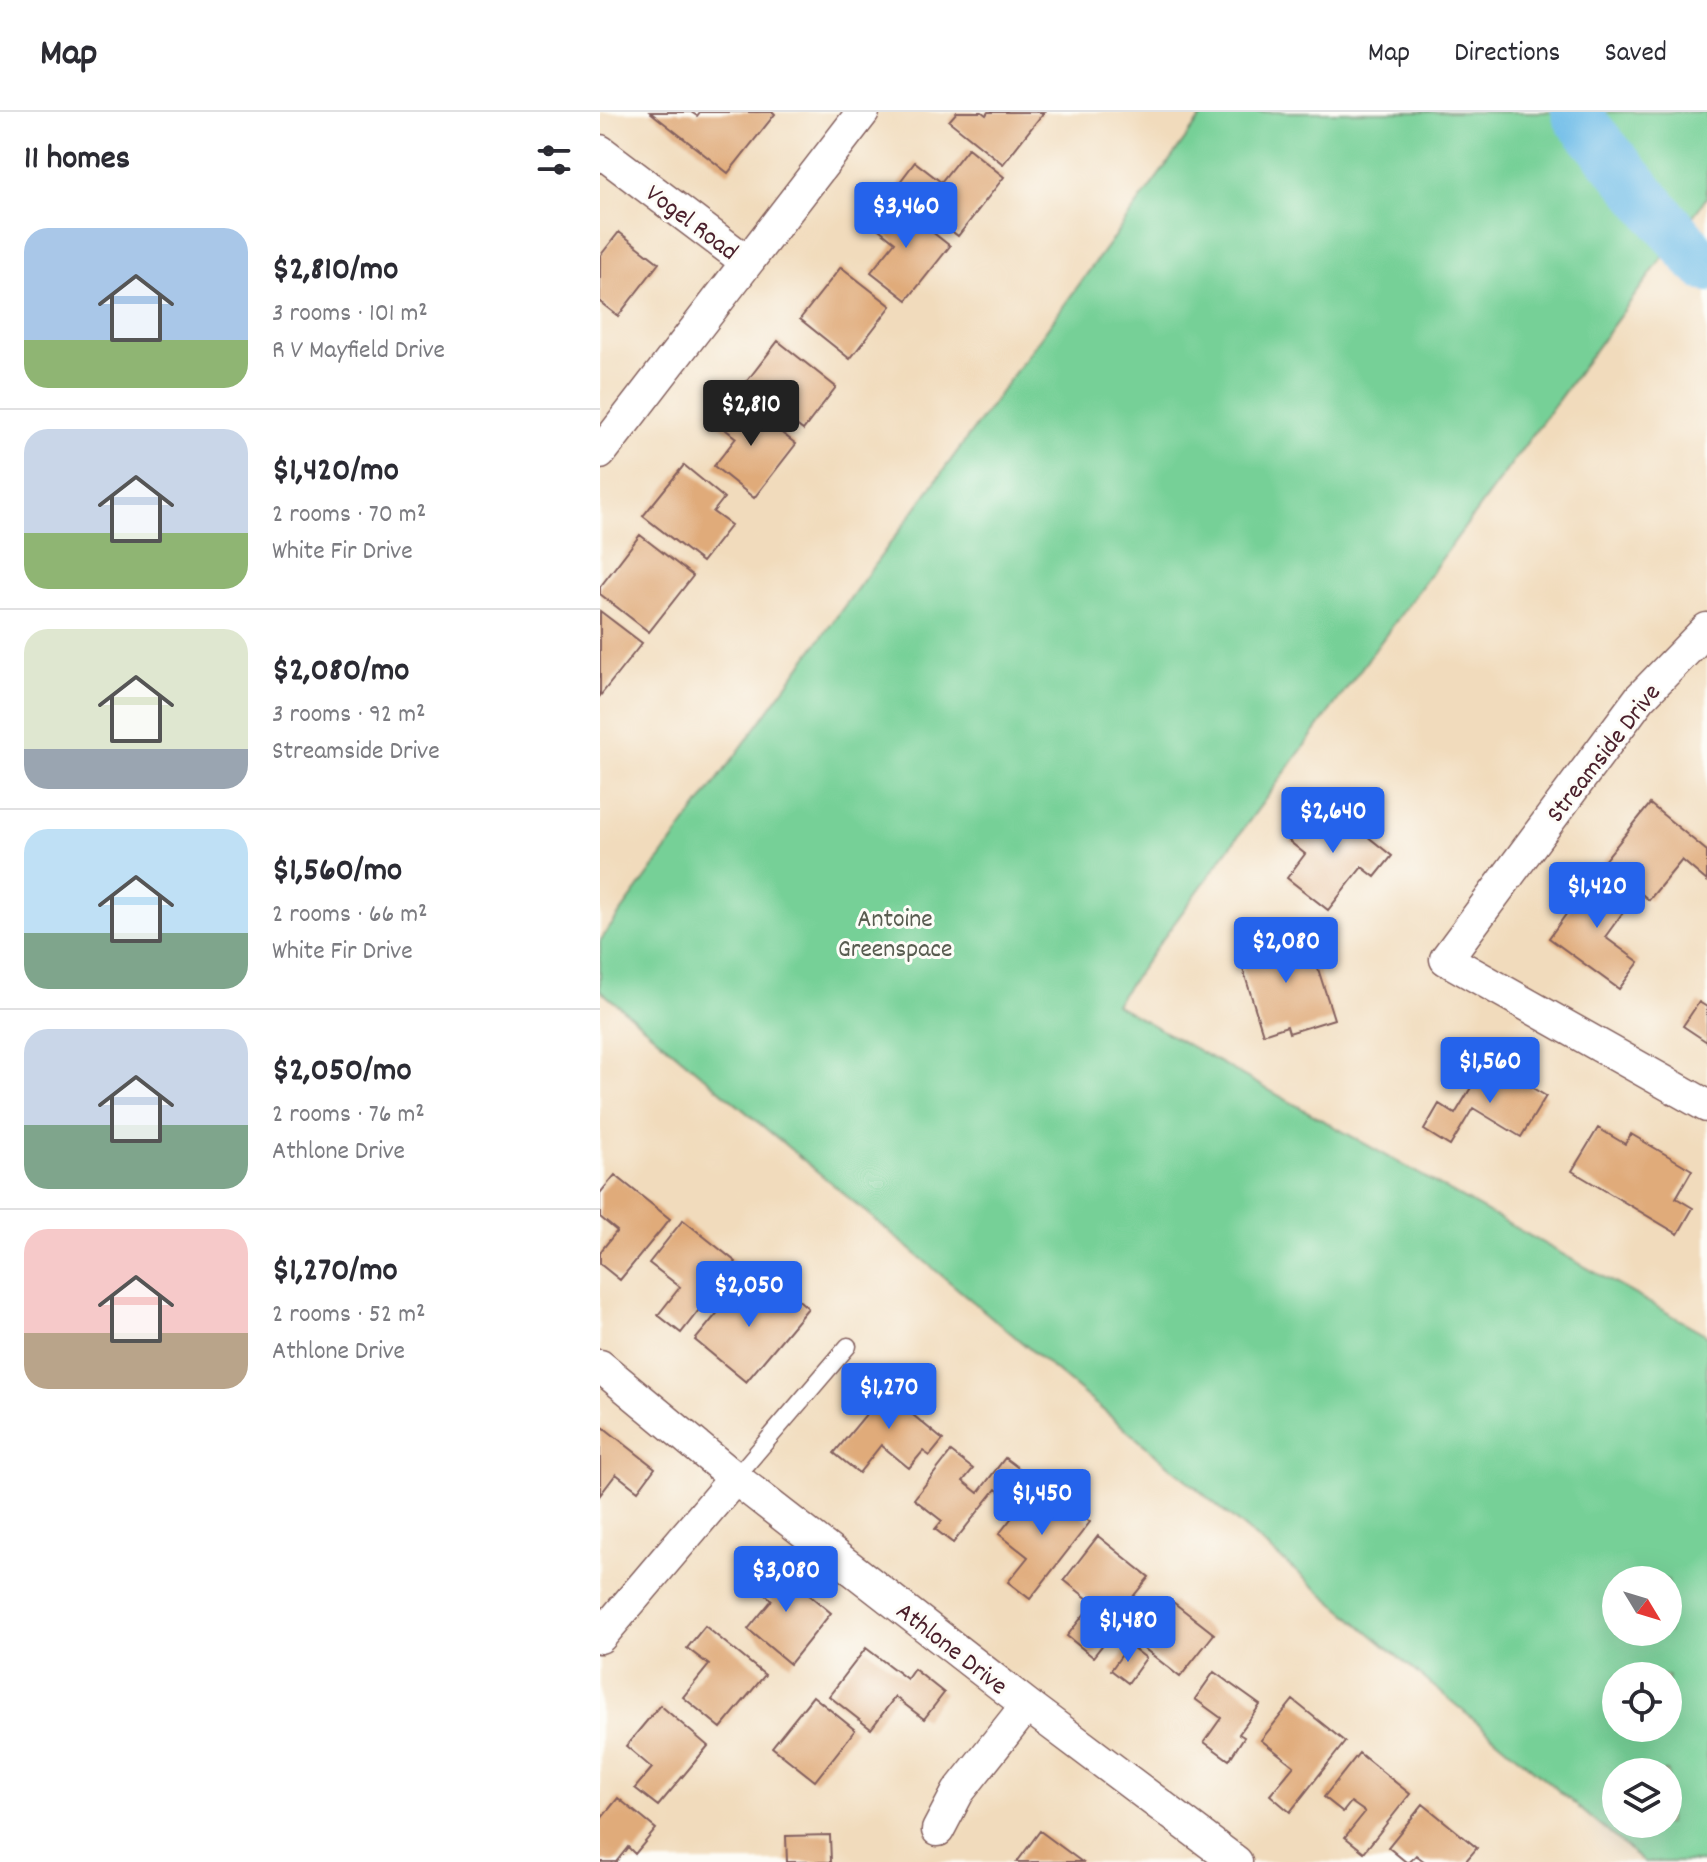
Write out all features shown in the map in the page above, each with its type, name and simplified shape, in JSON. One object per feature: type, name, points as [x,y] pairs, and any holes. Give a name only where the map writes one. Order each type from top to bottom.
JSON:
[{"type":"street","points":[[600,453],[863,112]]},
{"type":"street","name":"Vogel Road","points":[[600,151],[747,262]]},
{"type":"street","name":"Streamside Drive","points":[[1707,629],[1640,698],[1446,959],[1707,1106]]},
{"type":"street","name":"Athlone Drive","points":[[600,1366],[735,1478],[1027,1705],[1236,1862]]},
{"type":"street","points":[[600,1637],[735,1478]]},
{"type":"street","points":[[938,1830],[958,1792],[1027,1705]]},
{"type":"lane","points":[[735,1478],[848,1346]]},
{"type":"green space","name":"Antoine Greenspace","points":[[1205,112],[1707,112],[1707,197],[1115,1004],[1707,1335],[1707,1862],[1644,1862],[1615,1838],[1682,1838],[1682,1758],[1602,1758],[1602,1827],[600,990],[600,941]]},
{"type":"building","points":[[650,112],[691,112],[697,116],[700,112],[775,114],[728,173]]},
{"type":"building","points":[[957,112],[982,112],[986,115],[988,112],[1044,112],[1003,164],[949,121]]},
{"type":"building","points":[[968,148],[1004,177],[958,236],[896,187],[915,162],[941,182]]},
{"type":"building","points":[[889,198],[950,246],[907,300],[871,272],[895,242],[870,222]]},
{"type":"building","points":[[619,232],[659,263],[618,316],[600,302],[600,256]]},
{"type":"building","points":[[841,267],[891,306],[850,359],[800,319]]},
{"type":"building","points":[[778,341],[836,387],[803,430],[744,385]]},
{"type":"building","points":[[734,396],[796,444],[754,498],[714,466],[736,438],[715,421]]},
{"type":"building","points":[[684,465],[724,498],[713,512],[731,525],[702,562],[643,516]]},
{"type":"building","points":[[640,535],[693,576],[649,632],[600,594],[600,587]]},
{"type":"building","points":[[600,611],[642,643],[600,696]]},
{"type":"building","points":[[1322,800],[1392,856],[1375,877],[1362,867],[1328,910],[1287,878],[1305,854],[1289,841]]},
{"type":"building","points":[[1650,804],[1707,851],[1707,881],[1682,860],[1649,900],[1603,862]]},
{"type":"building","points":[[1598,870],[1634,897],[1605,937],[1639,962],[1619,989],[1549,938]]},
{"type":"building","points":[[1306,931],[1334,1019],[1289,1033],[1287,1026],[1263,1034],[1238,953]]},
{"type":"building","points":[[1699,1002],[1707,1007],[1707,1042],[1683,1026]]},
{"type":"building","points":[[1487,1061],[1546,1096],[1521,1137],[1473,1108],[1450,1146],[1424,1130],[1439,1104],[1455,1114]]},
{"type":"building","points":[[1598,1128],[1625,1144],[1631,1134],[1692,1170],[1676,1198],[1693,1208],[1678,1234],[1572,1171]]},
{"type":"building","points":[[615,1175],[670,1219],[620,1280],[600,1264],[600,1252],[617,1231],[600,1217],[600,1193]]},
{"type":"building","points":[[683,1220],[736,1262],[681,1333],[658,1315],[680,1287],[649,1263]]},
{"type":"building","points":[[743,1282],[773,1307],[787,1290],[808,1308],[746,1382],[695,1340]]},
{"type":"building","points":[[896,1378],[918,1396],[907,1410],[943,1440],[930,1456],[923,1451],[909,1468],[881,1445],[859,1473],[834,1453]]},
{"type":"building","points":[[603,1427],[655,1468],[638,1491],[616,1474],[600,1495],[600,1431]]},
{"type":"building","points":[[951,1452],[973,1469],[963,1481],[978,1493],[1005,1458],[1029,1476],[1011,1500],[996,1489],[953,1543],[935,1529],[942,1521],[914,1499]]},
{"type":"building","points":[[1039,1483],[1090,1522],[1030,1599],[1008,1582],[1028,1557],[999,1534]]},
{"type":"building","points":[[1098,1536],[1149,1577],[1114,1620],[1119,1624],[1093,1657],[1067,1636],[1093,1603],[1064,1580]]},
{"type":"building","points":[[767,1560],[831,1613],[790,1664],[748,1629],[772,1600],[750,1581]]},
{"type":"building","points":[[1173,1602],[1214,1634],[1180,1677],[1140,1645]]},
{"type":"building","points":[[705,1626],[765,1675],[721,1728],[683,1697],[709,1665],[687,1648]]},
{"type":"building","points":[[1129,1645],[1146,1658],[1128,1683],[1111,1670]]},
{"type":"building","points":[[866,1648],[907,1679],[914,1669],[944,1693],[924,1719],[895,1697],[871,1729],[829,1696]]},
{"type":"building","points":[[1214,1672],[1260,1705],[1239,1734],[1244,1737],[1229,1760],[1204,1742],[1221,1718],[1195,1699]]},
{"type":"building","points":[[813,1696],[855,1730],[815,1781],[772,1747]]},
{"type":"building","points":[[1293,1700],[1345,1742],[1290,1812],[1270,1795],[1294,1766],[1261,1740]]},
{"type":"building","points":[[660,1705],[708,1746],[658,1806],[635,1788],[652,1768],[626,1746]]},
{"type":"building","points":[[1359,1753],[1410,1794],[1364,1852],[1345,1837],[1365,1812],[1351,1802],[1343,1812],[1324,1797]]},
{"type":"building","points":[[618,1798],[656,1829],[635,1854],[628,1847],[616,1862],[600,1862],[600,1820]]},
{"type":"building","points":[[1423,1804],[1477,1848],[1465,1862],[1425,1862],[1416,1855],[1406,1862],[1388,1847]]},
{"type":"building","points":[[1040,1831],[1082,1862],[1017,1862]]},
{"type":"building","points":[[830,1835],[831,1862],[787,1862],[786,1836]]},
{"type":"waterway","points":[[1576,112],[1707,267]]}]
